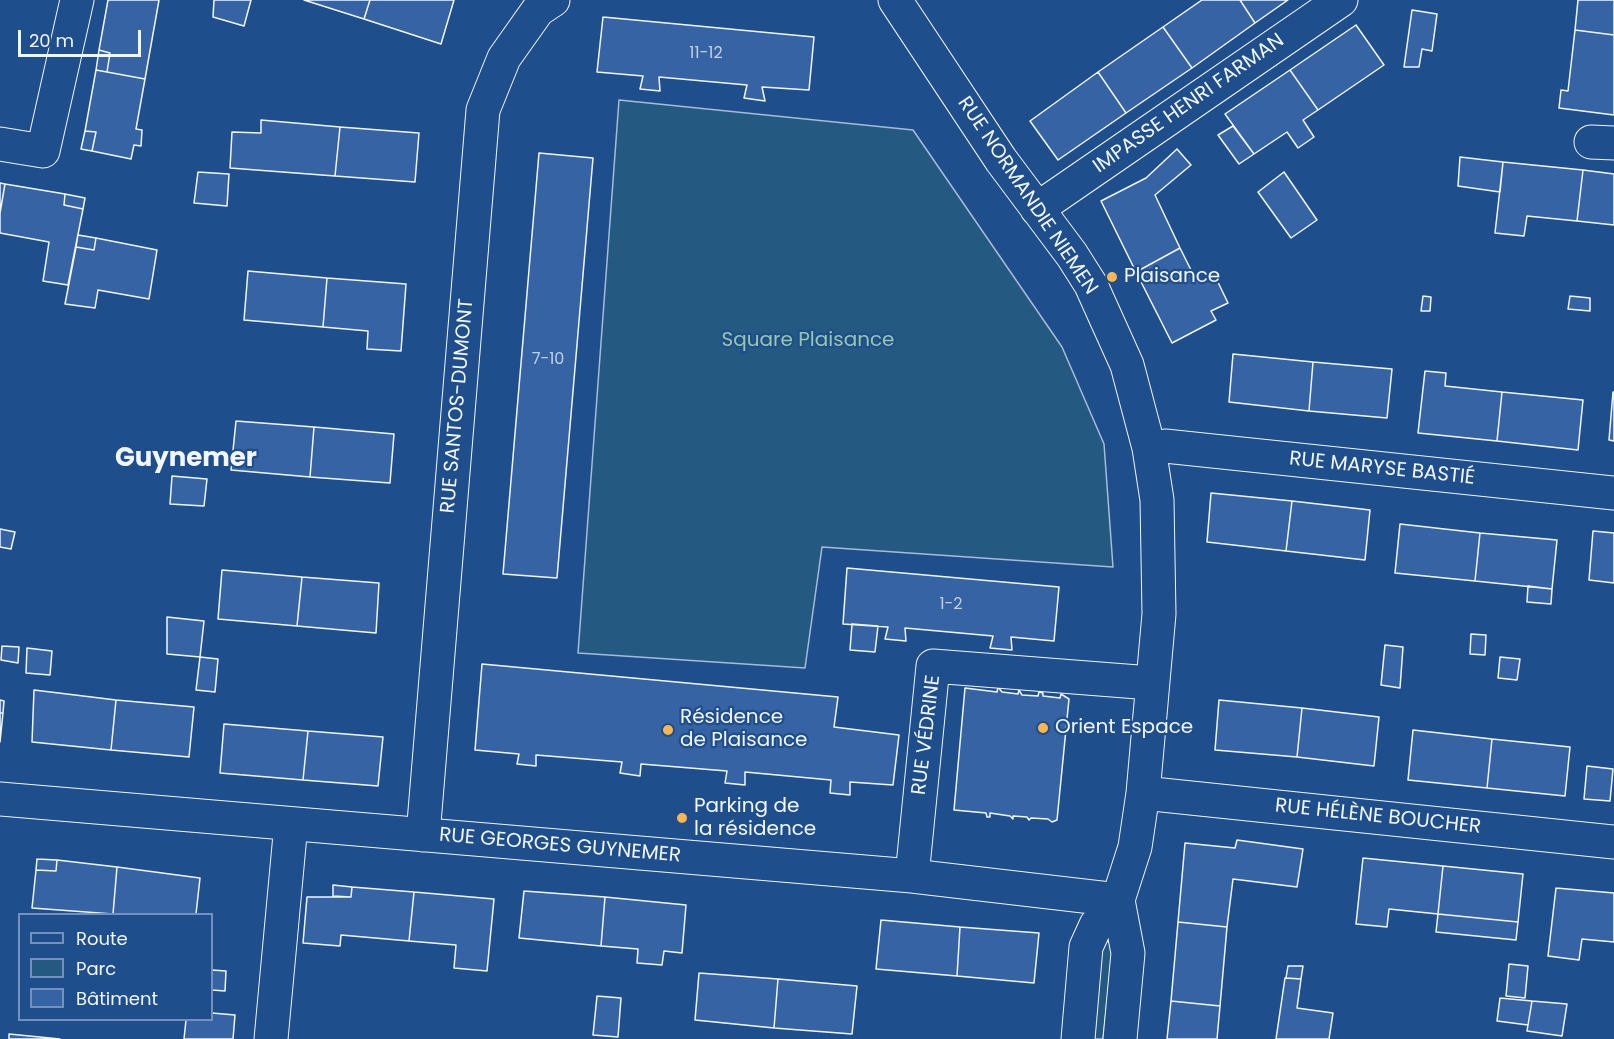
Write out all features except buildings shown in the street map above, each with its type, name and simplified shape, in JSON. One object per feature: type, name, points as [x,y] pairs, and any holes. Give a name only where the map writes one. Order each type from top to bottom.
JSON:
[{"type":"street","points":[[0,144],[43,151],[77,0]]},
{"type":"street","name":"RUE NORMANDIE NIEMEN","points":[[896,0],[996,153],[1091,285],[1127,365],[1149,448],[1156,500],[1159,614],[1151,683],[1143,793],[1136,847],[1119,900],[1096,925],[1086,947],[1078,1039]]},
{"type":"street","name":"IMPASSE HENRI FARMAN","points":[[1038,209],[1341,0]]},
{"type":"street","name":"RUE SANTOS-DUMONT","points":[[423,835],[483,110],[504,58],[540,3]]},
{"type":"street","name":"RUE MARYSE BASTIÉ","points":[[1149,448],[1165,446],[1614,493]]},
{"type":"street","name":"RUE VÉDRINE","points":[[912,876],[933,666],[1151,683]]},
{"type":"street","name":"RUE HÉLÈNE BOUCHER","points":[[1143,793],[1614,842]]},
{"type":"street","name":"RUE GEORGES GUYNEMER","points":[[0,799],[912,876],[1119,900]]},
{"type":"street","points":[[271,1039],[291,824]]},
{"type":"street","name":"RUE NORMANDIE NIEMEN","points":[[1119,900],[1128,953],[1120,1039]]},
{"type":"green space","name":"Square Plaisance","points":[[619,100],[913,130],[1062,347],[1104,444],[1113,567],[822,547],[805,668],[578,653]]},
{"type":"green space","points":[[1107,941],[1113,946],[1103,1039],[1090,1039],[1099,942]]},
{"type":"place","name":"Plaisance","points":[[1112,277]]},
{"type":"place","name":"Orient Espace","points":[[1043,728]]},
{"type":"place","name":"Résidence de Plaisance","points":[[668,730]]},
{"type":"place","name":"Parking de la résidence","points":[[682,818]]},
{"type":"district","name":"Guynemer","points":[[186,459]]}]
